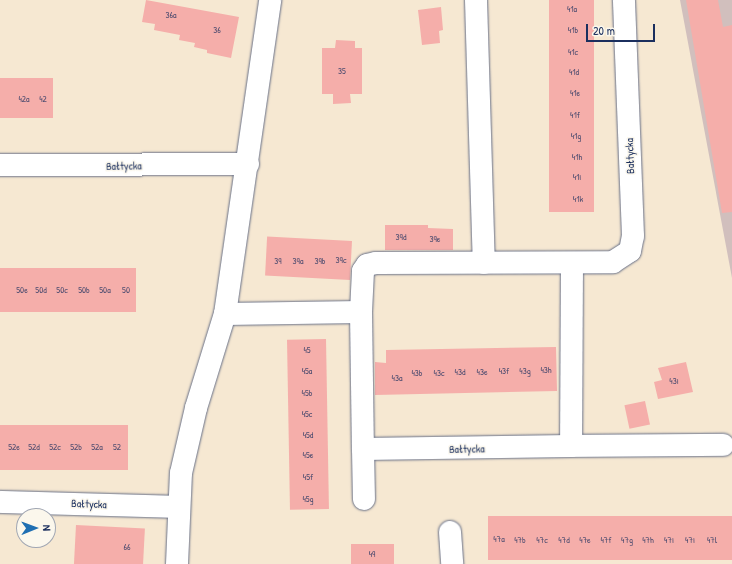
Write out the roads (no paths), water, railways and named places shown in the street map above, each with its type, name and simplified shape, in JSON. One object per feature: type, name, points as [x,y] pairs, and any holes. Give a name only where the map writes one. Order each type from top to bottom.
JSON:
[{"type":"street","points":[[178,564],[178,506],[181,473],[196,408],[225,314],[248,164],[270,0]]},
{"type":"street","points":[[476,0],[484,263]]},
{"type":"street","name":"Bałtycka","points":[[364,499],[361,312],[363,271],[367,265],[376,263],[613,262],[630,251],[633,236],[624,0]]},
{"type":"street","name":"Bałtycka","points":[[0,165],[248,164]]},
{"type":"street","points":[[571,446],[572,263]]},
{"type":"street","points":[[225,314],[361,312]]},
{"type":"street","name":"Bałtycka","points":[[363,449],[723,445]]},
{"type":"street","name":"Bałtycka","points":[[0,502],[178,506]]},
{"type":"street","points":[[450,532],[452,564]]}]
